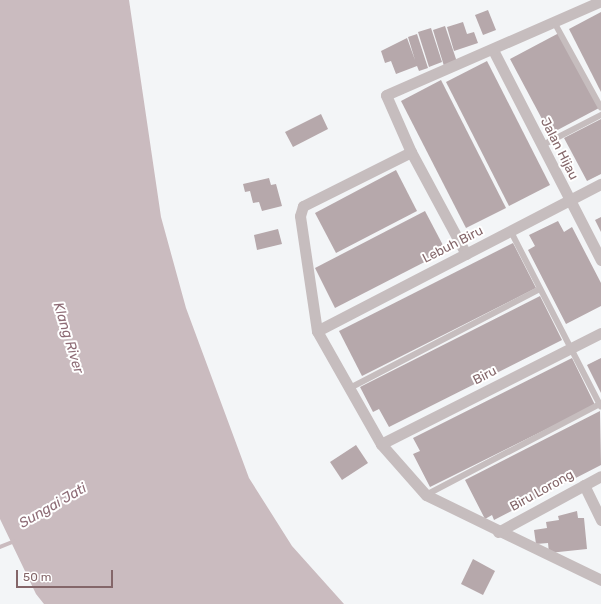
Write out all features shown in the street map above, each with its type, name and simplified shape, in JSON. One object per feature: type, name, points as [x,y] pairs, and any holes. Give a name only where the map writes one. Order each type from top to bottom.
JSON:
[{"type":"street","points":[[466,254],[411,152],[386,100],[389,91],[555,24],[601,1]]},
{"type":"street","name":"Jalan Hijau","points":[[493,50],[541,146],[601,260]]},
{"type":"street","points":[[411,152],[303,206],[300,216],[317,331],[381,444],[426,495],[498,532],[601,580]]},
{"type":"street","name":"Lebuh Biru","points":[[317,331],[601,184]]},
{"type":"street","name":"Biru","points":[[381,444],[601,333]]},
{"type":"street","name":"Biru Lorong","points":[[498,532],[601,476]]},
{"type":"street","points":[[584,485],[601,520]]},
{"type":"lane","points":[[555,24],[601,107]]},
{"type":"lane","points":[[541,146],[601,115]]},
{"type":"lane","points":[[426,495],[601,405],[570,349],[511,231]]},
{"type":"lane","points":[[350,388],[540,289]]},
{"type":"water","name":"Klang River","points":[[0,0],[129,0],[161,217],[186,308],[249,478],[292,546],[344,604],[44,604],[36,594],[0,519]]},
{"type":"building","points":[[488,10],[496,30],[483,35],[475,15]]},
{"type":"building","points":[[601,12],[601,92],[569,29]]},
{"type":"building","points":[[463,22],[467,34],[474,32],[478,43],[454,51],[447,27]]},
{"type":"building","points":[[445,26],[457,62],[444,66],[433,30]]},
{"type":"building","points":[[431,28],[442,62],[429,67],[418,32]]},
{"type":"building","points":[[559,33],[599,108],[550,134],[510,59]]},
{"type":"building","points":[[417,34],[428,68],[419,71],[417,66],[396,74],[391,61],[385,63],[381,51],[407,38],[415,60],[408,37]]},
{"type":"building","points":[[487,61],[550,185],[509,206],[446,82]]},
{"type":"building","points":[[441,80],[506,208],[466,228],[401,101]]},
{"type":"building","points":[[321,114],[328,129],[293,147],[285,132]]},
{"type":"building","points":[[601,119],[601,174],[587,181],[564,138]]},
{"type":"building","points":[[396,170],[417,211],[336,253],[315,213]]},
{"type":"building","points":[[269,178],[271,185],[276,184],[282,206],[262,211],[259,202],[253,203],[250,191],[245,192],[243,184]]},
{"type":"building","points":[[425,211],[446,251],[335,308],[315,268]]},
{"type":"building","points":[[601,217],[601,232],[595,220]]},
{"type":"building","points":[[558,221],[564,232],[572,227],[601,283],[601,306],[566,324],[528,250],[535,246],[529,235]]},
{"type":"building","points":[[278,229],[282,244],[257,250],[254,235]]},
{"type":"building","points":[[513,243],[536,288],[362,376],[339,331]]},
{"type":"building","points":[[540,296],[562,340],[389,427],[379,409],[373,412],[360,387]]},
{"type":"building","points":[[572,358],[595,405],[430,487],[413,454],[420,451],[413,438]]},
{"type":"building","points":[[601,358],[601,393],[587,365]]},
{"type":"building","points":[[600,411],[601,465],[494,520],[492,515],[485,519],[465,480]]},
{"type":"building","points":[[356,445],[368,463],[342,480],[330,462]]},
{"type":"building","points":[[577,511],[578,518],[584,518],[587,549],[549,553],[548,543],[536,544],[534,530],[547,528],[546,522],[559,520],[558,516]]},
{"type":"building","points":[[473,559],[495,571],[483,595],[461,584]]},
{"type":"waterway","name":"Sungai Jati","points":[[0,547],[15,541]]}]
